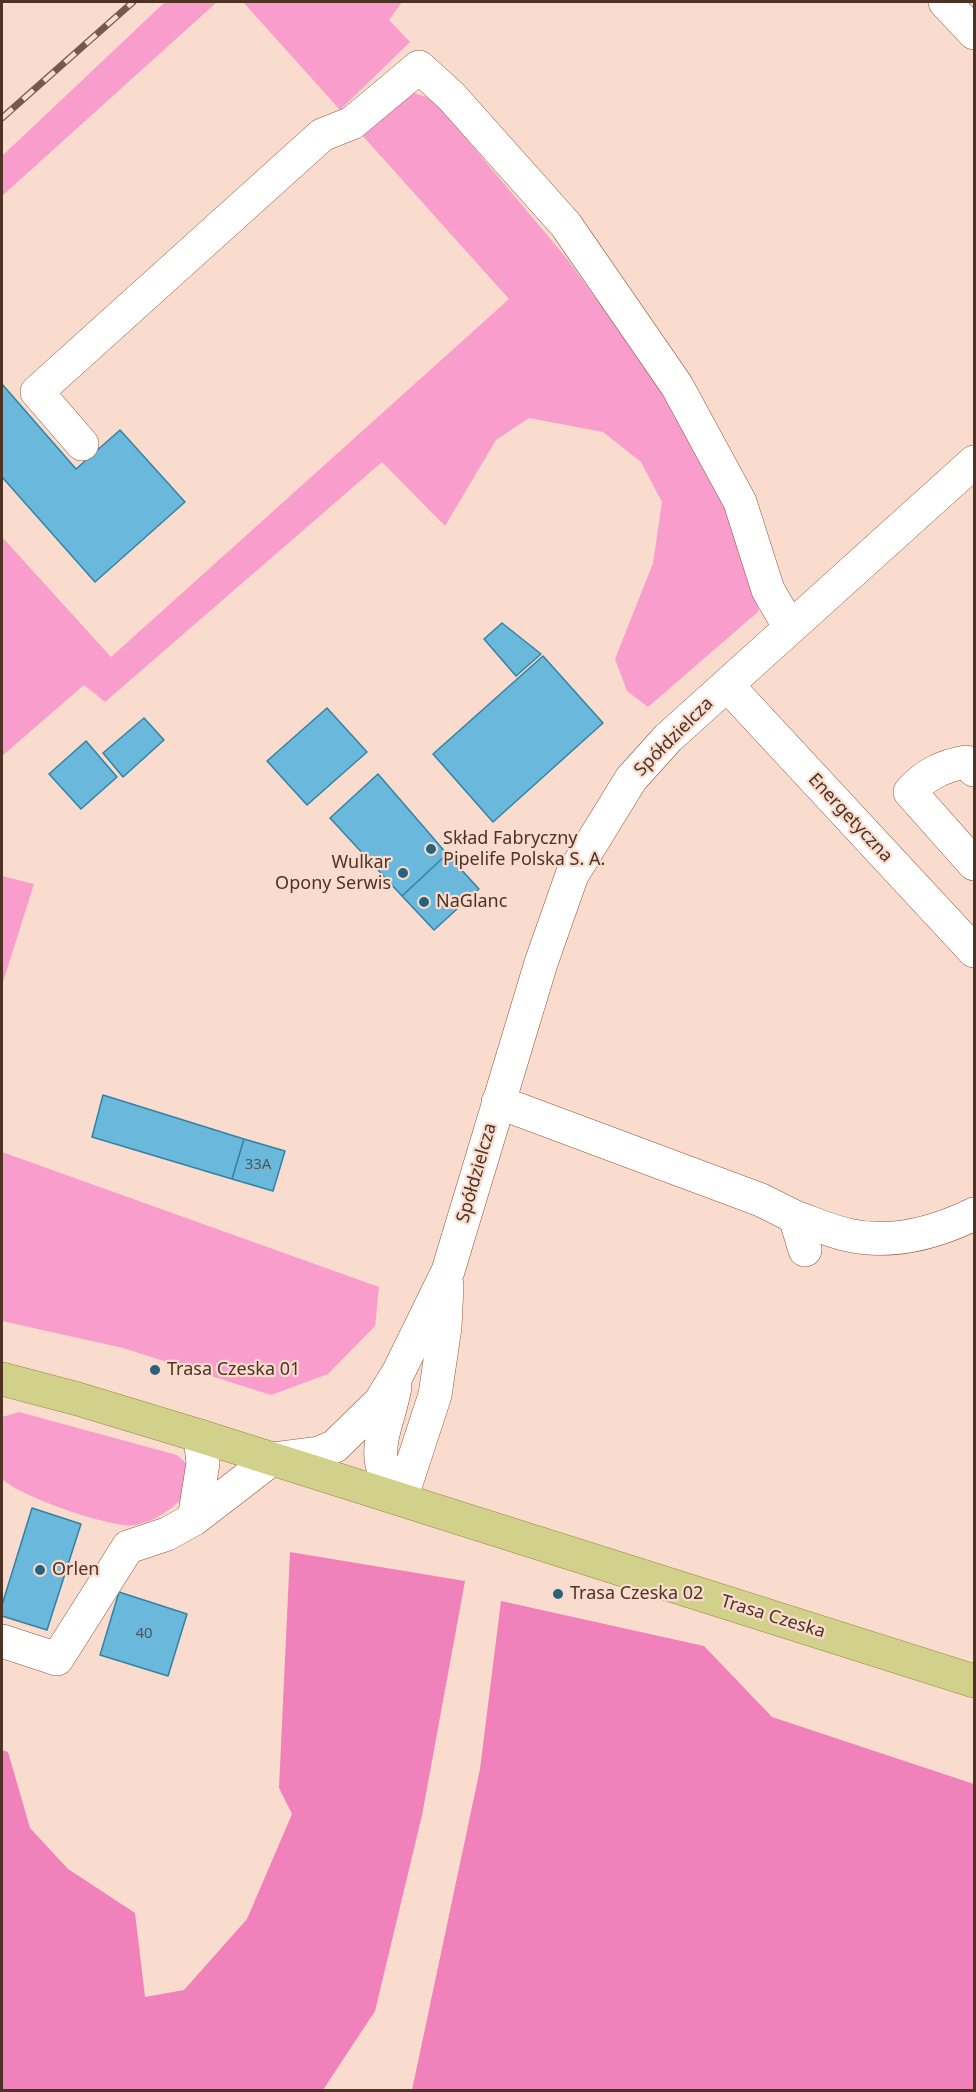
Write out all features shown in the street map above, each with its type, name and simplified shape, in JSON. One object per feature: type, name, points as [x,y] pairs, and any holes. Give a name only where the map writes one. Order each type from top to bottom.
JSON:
[{"type":"main road","name":"Spółdzielcza","points":[[2,1379],[78,1398],[401,1499]]},
{"type":"main road","name":"Trasa Czeska","points":[[401,1499],[975,1681]]},
{"type":"street","points":[[945,2],[975,33]]},
{"type":"street","points":[[82,444],[37,392],[322,135],[352,123],[419,68],[451,96],[566,225],[677,386],[740,502],[768,590],[790,628]]},
{"type":"street","name":"Spółdzielcza","points":[[272,1459],[319,1453],[335,1446],[380,1402],[398,1373],[448,1271],[541,963],[572,875],[632,779],[668,738],[975,462]]},
{"type":"street","name":"Energetyczna","points":[[727,685],[975,951]]},
{"type":"street","points":[[975,770],[966,762],[944,766],[910,792],[975,864]]},
{"type":"street","points":[[498,1102],[761,1200],[795,1217],[849,1235],[886,1238],[915,1236],[948,1227],[975,1214]]},
{"type":"street","points":[[795,1217],[805,1250]]},
{"type":"street","name":"Spółdzielcza","points":[[401,1499],[435,1395],[445,1327],[448,1271]]},
{"type":"street","name":"Spółdzielcza","points":[[398,1373],[379,1458],[387,1482],[401,1499]]},
{"type":"street","points":[[194,1519],[203,1463],[200,1436]]},
{"type":"street","points":[[2,1641],[57,1659],[128,1546],[167,1534],[194,1519],[272,1459]]},
{"type":"shaded area","points":[[165,2],[217,2],[2,196],[2,156]]},
{"type":"shaded area","points":[[243,2],[402,2],[389,20],[410,42],[340,110]]},
{"type":"shaded area","points":[[414,93],[433,99],[568,260],[665,395],[727,507],[759,611],[648,707],[627,691],[615,659],[653,563],[662,502],[641,462],[603,432],[529,418],[496,440],[445,526],[382,462],[105,702],[84,685],[2,756],[2,537],[111,657],[509,299],[361,134]]},
{"type":"shaded area","points":[[2,876],[34,884],[2,985]]},
{"type":"shaded area","points":[[2,1152],[379,1287],[375,1326],[328,1374],[271,1395],[123,1348],[2,1321]]},
{"type":"shaded area","points":[[19,1412],[177,1455],[188,1465],[187,1494],[164,1513],[150,1520],[136,1525],[124,1525],[66,1510],[27,1494],[2,1479],[2,1417]]},
{"type":"shaded area","points":[[290,1552],[465,1581],[422,1815],[375,2011],[323,2090],[2,2090],[2,1750],[8,1752],[30,1828],[68,1869],[135,1913],[145,1997],[184,1990],[247,1919],[292,1814],[279,1788]]},
{"type":"shaded area","points":[[501,1601],[704,1646],[772,1717],[974,1784],[974,2090],[412,2090],[480,1769]]},
{"type":"building","points":[[2,384],[76,469],[120,430],[185,502],[95,582],[2,477]]},
{"type":"building","points":[[502,623],[541,654],[516,676],[484,639]]},
{"type":"building","points":[[543,656],[603,723],[493,822],[433,754]]},
{"type":"building","points":[[327,708],[367,752],[307,805],[267,761]]},
{"type":"building","points":[[144,718],[164,740],[123,777],[103,753]]},
{"type":"building","points":[[86,741],[117,777],[81,809],[49,774]]},
{"type":"building","points":[[378,774],[447,854],[402,896],[330,818]]},
{"type":"building","points":[[447,854],[479,889],[434,930],[402,896]]},
{"type":"building","points":[[103,1095],[244,1139],[232,1179],[92,1137]]},
{"type":"building","points":[[244,1139],[285,1151],[273,1191],[232,1179]]},
{"type":"building","points":[[32,1508],[81,1524],[47,1630],[2,1616],[2,1605]]},
{"type":"building","points":[[119,1592],[187,1614],[168,1676],[100,1655]]},
{"type":"railway","points":[[2,118],[133,2]]},
{"type":"place","name":"Skład Fabryczny Pipelife Polska S. A.","points":[[431,849]]},
{"type":"place","name":"Wulkar Opony Serwis","points":[[403,873]]},
{"type":"place","name":"NaGlanc","points":[[424,902]]},
{"type":"place","name":"Trasa Czeska 01","points":[[155,1370]]},
{"type":"place","name":"Orlen","points":[[40,1570]]},
{"type":"place","name":"Trasa Czeska 02","points":[[558,1594]]}]
